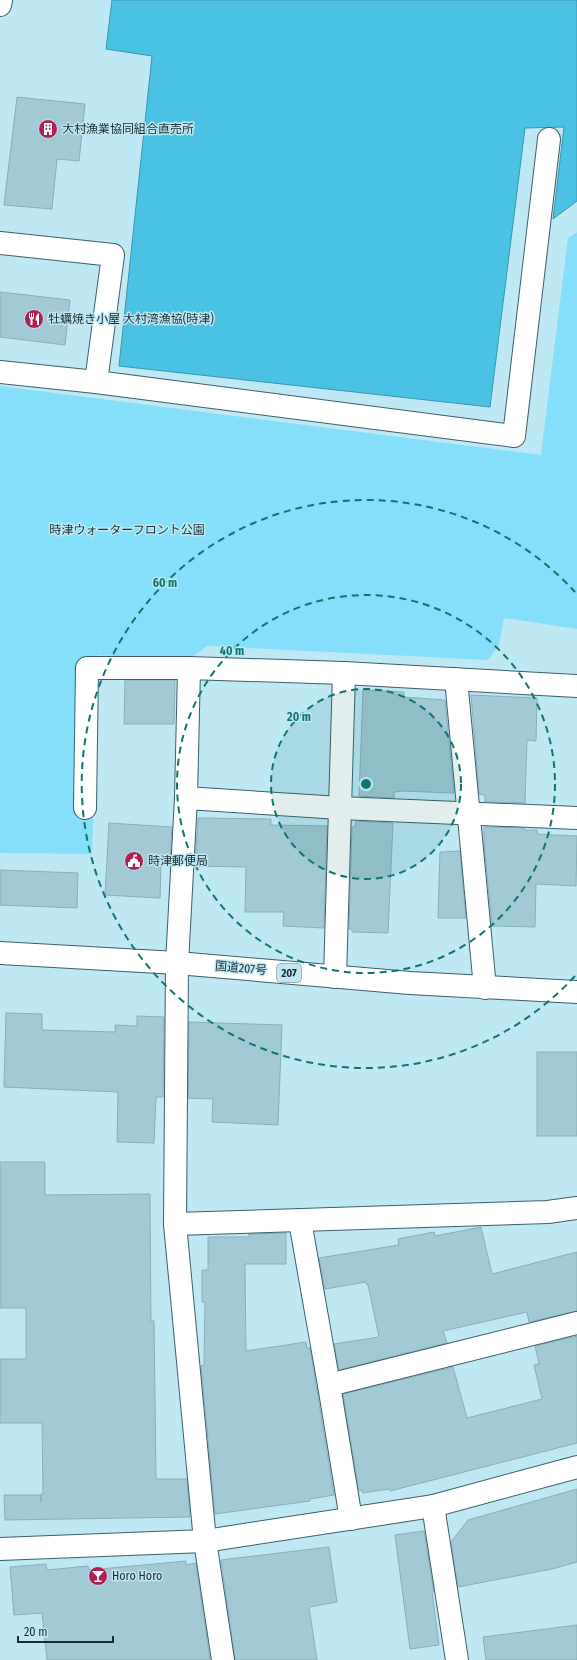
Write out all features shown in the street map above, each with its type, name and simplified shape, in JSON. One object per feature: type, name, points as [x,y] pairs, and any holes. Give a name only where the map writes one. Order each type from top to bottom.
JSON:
[{"type":"main road","points":[[0,5],[1,0]]},
{"type":"main road","points":[[0,372],[96,382],[514,436],[549,139]]},
{"type":"main road","points":[[0,242],[113,256],[96,382]]},
{"type":"main road","points":[[85,808],[87,668],[190,668],[344,673],[577,686]]},
{"type":"main road","points":[[190,668],[186,798],[178,963],[175,1224],[205,1542],[223,1660]]},
{"type":"main road","points":[[335,977],[344,673]]},
{"type":"main road","points":[[456,679],[470,814],[485,988]]},
{"type":"main road","points":[[186,798],[340,808],[577,818]]},
{"type":"main road","name":"国道207号","points":[[0,953],[178,963],[335,977],[485,988],[577,992]]},
{"type":"main road","points":[[175,1224],[548,1212],[577,1208]]},
{"type":"main road","points":[[300,1221],[351,1519]]},
{"type":"main road","points":[[329,1385],[577,1323]]},
{"type":"main road","points":[[0,1549],[205,1542],[433,1506],[577,1467]]},
{"type":"main road","points":[[433,1506],[458,1660]]},
{"type":"green space","name":"時津ウォーターフロント公園","points":[[577,232],[577,629],[504,618],[499,645],[488,660],[207,646],[187,661],[98,655],[92,854],[0,853],[0,386],[541,455],[568,238]]},
{"type":"shaded area","points":[[112,0],[577,0],[577,201],[553,219],[564,127],[525,128],[490,407],[119,366],[152,56],[106,49]]},
{"type":"building","name":"大村漁業協同組合直売所","points":[[17,97],[85,104],[79,161],[57,159],[52,209],[4,205]]},
{"type":"building","name":"牡蠣焼き小屋 大村湾漁協(時津)","points":[[0,292],[70,300],[65,345],[0,337]]},
{"type":"building","points":[[125,680],[175,680],[174,724],[124,724]]},
{"type":"building","points":[[363,690],[404,692],[404,697],[445,700],[454,793],[401,791],[394,792],[394,798],[359,796]]},
{"type":"building","points":[[471,695],[537,698],[536,741],[527,740],[525,803],[485,802],[485,795],[479,794]]},
{"type":"building","points":[[198,818],[271,819],[271,825],[327,826],[324,928],[283,926],[284,912],[245,912],[246,867],[195,866]]},
{"type":"building","points":[[356,821],[393,823],[388,933],[352,932],[352,929],[349,929],[352,827],[355,827]]},
{"type":"building","name":"時津郵便局","points":[[109,823],[172,827],[170,865],[161,865],[160,898],[105,895]]},
{"type":"building","points":[[484,827],[524,828],[524,830],[537,830],[537,834],[577,836],[576,886],[536,884],[535,927],[492,926],[484,843]]},
{"type":"building","points":[[460,851],[466,918],[438,918],[440,852]]},
{"type":"building","points":[[0,870],[78,873],[77,908],[0,905]]},
{"type":"building","points":[[6,1013],[42,1014],[42,1030],[115,1032],[115,1025],[137,1026],[137,1016],[164,1017],[163,1097],[156,1097],[154,1143],[117,1142],[118,1092],[4,1087]]},
{"type":"building","points":[[189,1022],[282,1025],[278,1125],[212,1122],[213,1099],[188,1098]]},
{"type":"building","points":[[537,1052],[577,1052],[577,1136],[537,1136]]},
{"type":"building","points":[[0,1162],[45,1162],[45,1195],[150,1194],[151,1321],[154,1321],[156,1479],[187,1479],[190,1517],[5,1520],[4,1495],[43,1494],[42,1423],[0,1423],[0,1359],[26,1359],[26,1308],[0,1308]]},
{"type":"building","points":[[481,1227],[492,1274],[577,1252],[577,1311],[529,1322],[527,1312],[443,1331],[447,1343],[339,1370],[334,1344],[379,1337],[368,1285],[366,1282],[325,1289],[319,1258],[399,1245],[398,1239],[434,1232],[435,1236]]},
{"type":"building","points":[[286,1233],[286,1264],[245,1264],[246,1351],[306,1342],[307,1348],[310,1348],[334,1495],[310,1499],[310,1501],[215,1514],[201,1366],[204,1365],[205,1302],[202,1302],[202,1270],[208,1270],[208,1237],[249,1237],[249,1234]]},
{"type":"building","points":[[577,1336],[577,1443],[390,1491],[389,1489],[363,1493],[362,1490],[359,1491],[343,1394],[453,1367],[467,1418],[542,1399],[534,1365],[539,1364],[535,1346]]},
{"type":"building","points":[[577,1489],[577,1562],[552,1569],[458,1587],[451,1542],[468,1520]]},
{"type":"building","points":[[424,1531],[434,1592],[432,1592],[439,1645],[410,1649],[395,1535]]},
{"type":"building","points":[[329,1547],[337,1602],[309,1607],[317,1660],[235,1660],[221,1560]]},
{"type":"building","points":[[186,1561],[186,1565],[196,1563],[210,1660],[47,1660],[42,1613],[14,1615],[10,1567],[46,1564],[47,1570],[88,1566],[89,1570]]},
{"type":"building","points":[[577,1625],[577,1660],[486,1660],[483,1637]]},
{"type":"place","name":"大村漁業協同組合直売所","points":[[48,129]]},
{"type":"place","name":"牡蠣焼き小屋 大村湾漁協(時津)","points":[[34,319]]},
{"type":"place","name":"時津郵便局","points":[[134,861]]},
{"type":"place","name":"Horo Horo","points":[[98,1576]]}]
